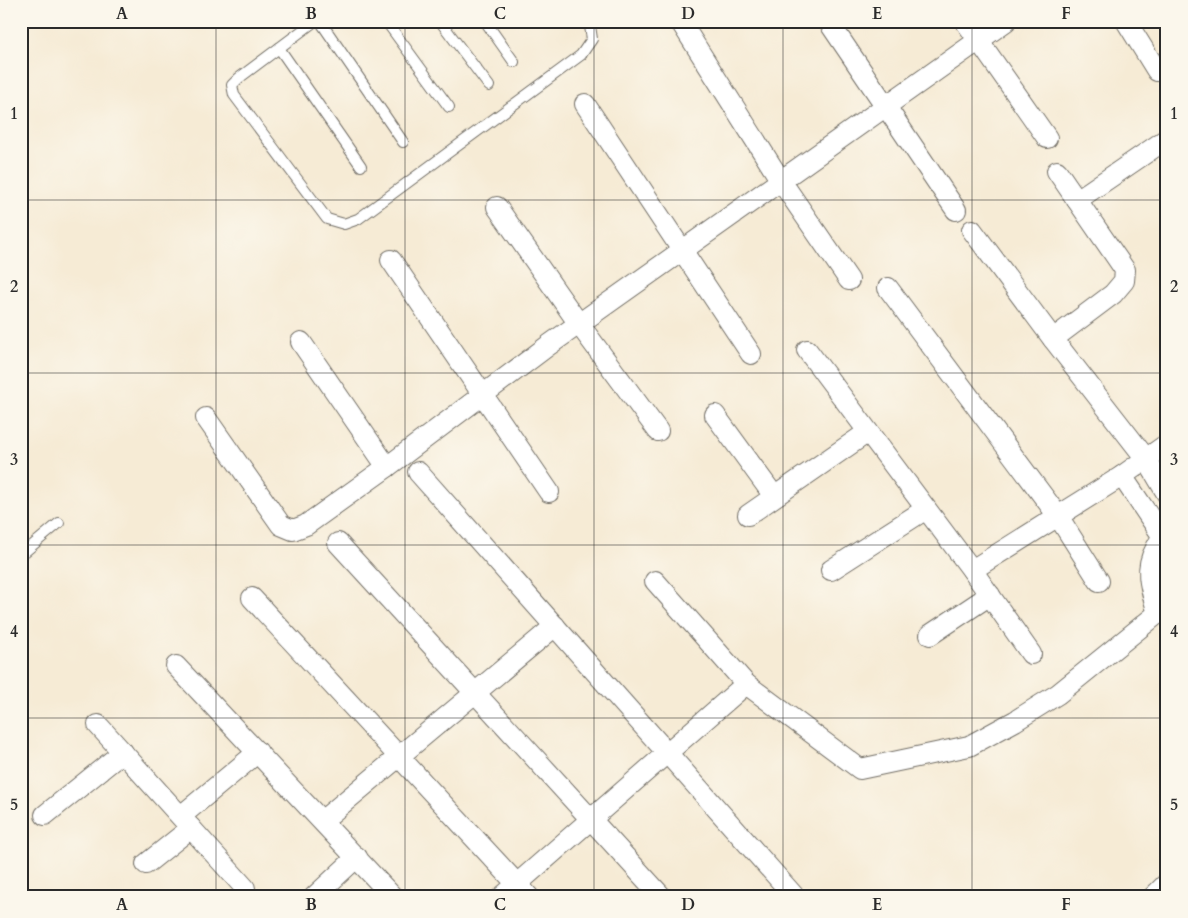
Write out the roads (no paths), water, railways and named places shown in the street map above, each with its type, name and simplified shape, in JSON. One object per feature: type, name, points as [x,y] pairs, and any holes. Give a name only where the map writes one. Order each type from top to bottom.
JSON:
[{"type":"street","points":[[680,21],[781,181],[849,280]]},
{"type":"street","points":[[828,21],[956,210]]},
{"type":"street","points":[[965,21],[1047,138]]},
{"type":"street","points":[[206,418],[281,525],[293,530],[306,525],[388,467],[579,324],[1006,21]]},
{"type":"street","points":[[1126,21],[1157,71]]},
{"type":"street","points":[[585,104],[751,354]]},
{"type":"street","points":[[1077,200],[1166,140]]},
{"type":"street","points":[[1053,339],[1113,294],[1124,281],[1125,270],[1057,171]]},
{"type":"street","points":[[498,206],[579,324],[658,431]]},
{"type":"street","points":[[972,230],[1053,339],[1147,460],[1167,494]]},
{"type":"street","points":[[391,260],[549,492]]},
{"type":"street","points":[[888,288],[1058,516],[1099,581]]},
{"type":"street","points":[[301,342],[388,467]]},
{"type":"street","points":[[807,350],[972,570],[1031,654]]},
{"type":"street","points":[[715,415],[774,496]]},
{"type":"street","points":[[748,515],[868,432]]},
{"type":"street","points":[[972,570],[1147,460],[1167,444]]},
{"type":"street","points":[[418,472],[794,897]]},
{"type":"street","points":[[655,581],[746,684],[860,769],[969,746],[1015,721],[1058,694],[1162,610],[1148,574],[1150,559],[1165,536],[1122,476]]},
{"type":"street","points":[[831,570],[926,509]]},
{"type":"street","points":[[338,543],[662,897]]},
{"type":"street","points":[[930,635],[990,595]]},
{"type":"street","points":[[252,598],[523,890]]},
{"type":"street","points":[[323,820],[555,626]]},
{"type":"street","points":[[176,666],[394,897]]},
{"type":"street","points":[[502,897],[523,890],[590,819],[746,684]]},
{"type":"street","points":[[98,725],[245,888]]},
{"type":"street","points":[[45,815],[123,752]]},
{"type":"street","points":[[146,864],[258,752]]},
{"type":"street","points":[[314,897],[357,857]]},
{"type":"lane","points":[[315,21],[232,85],[234,95],[327,219],[344,224],[358,219],[581,55],[592,39],[590,26],[587,21]]},
{"type":"lane","points":[[320,21],[403,142]]},
{"type":"lane","points":[[386,21],[449,107]]},
{"type":"lane","points":[[440,21],[488,86]]},
{"type":"lane","points":[[485,21],[514,62]]},
{"type":"lane","points":[[279,48],[361,166]]},
{"type":"lane","points":[[21,555],[59,523]]},
{"type":"lane","points":[[1146,897],[1167,876]]}]
